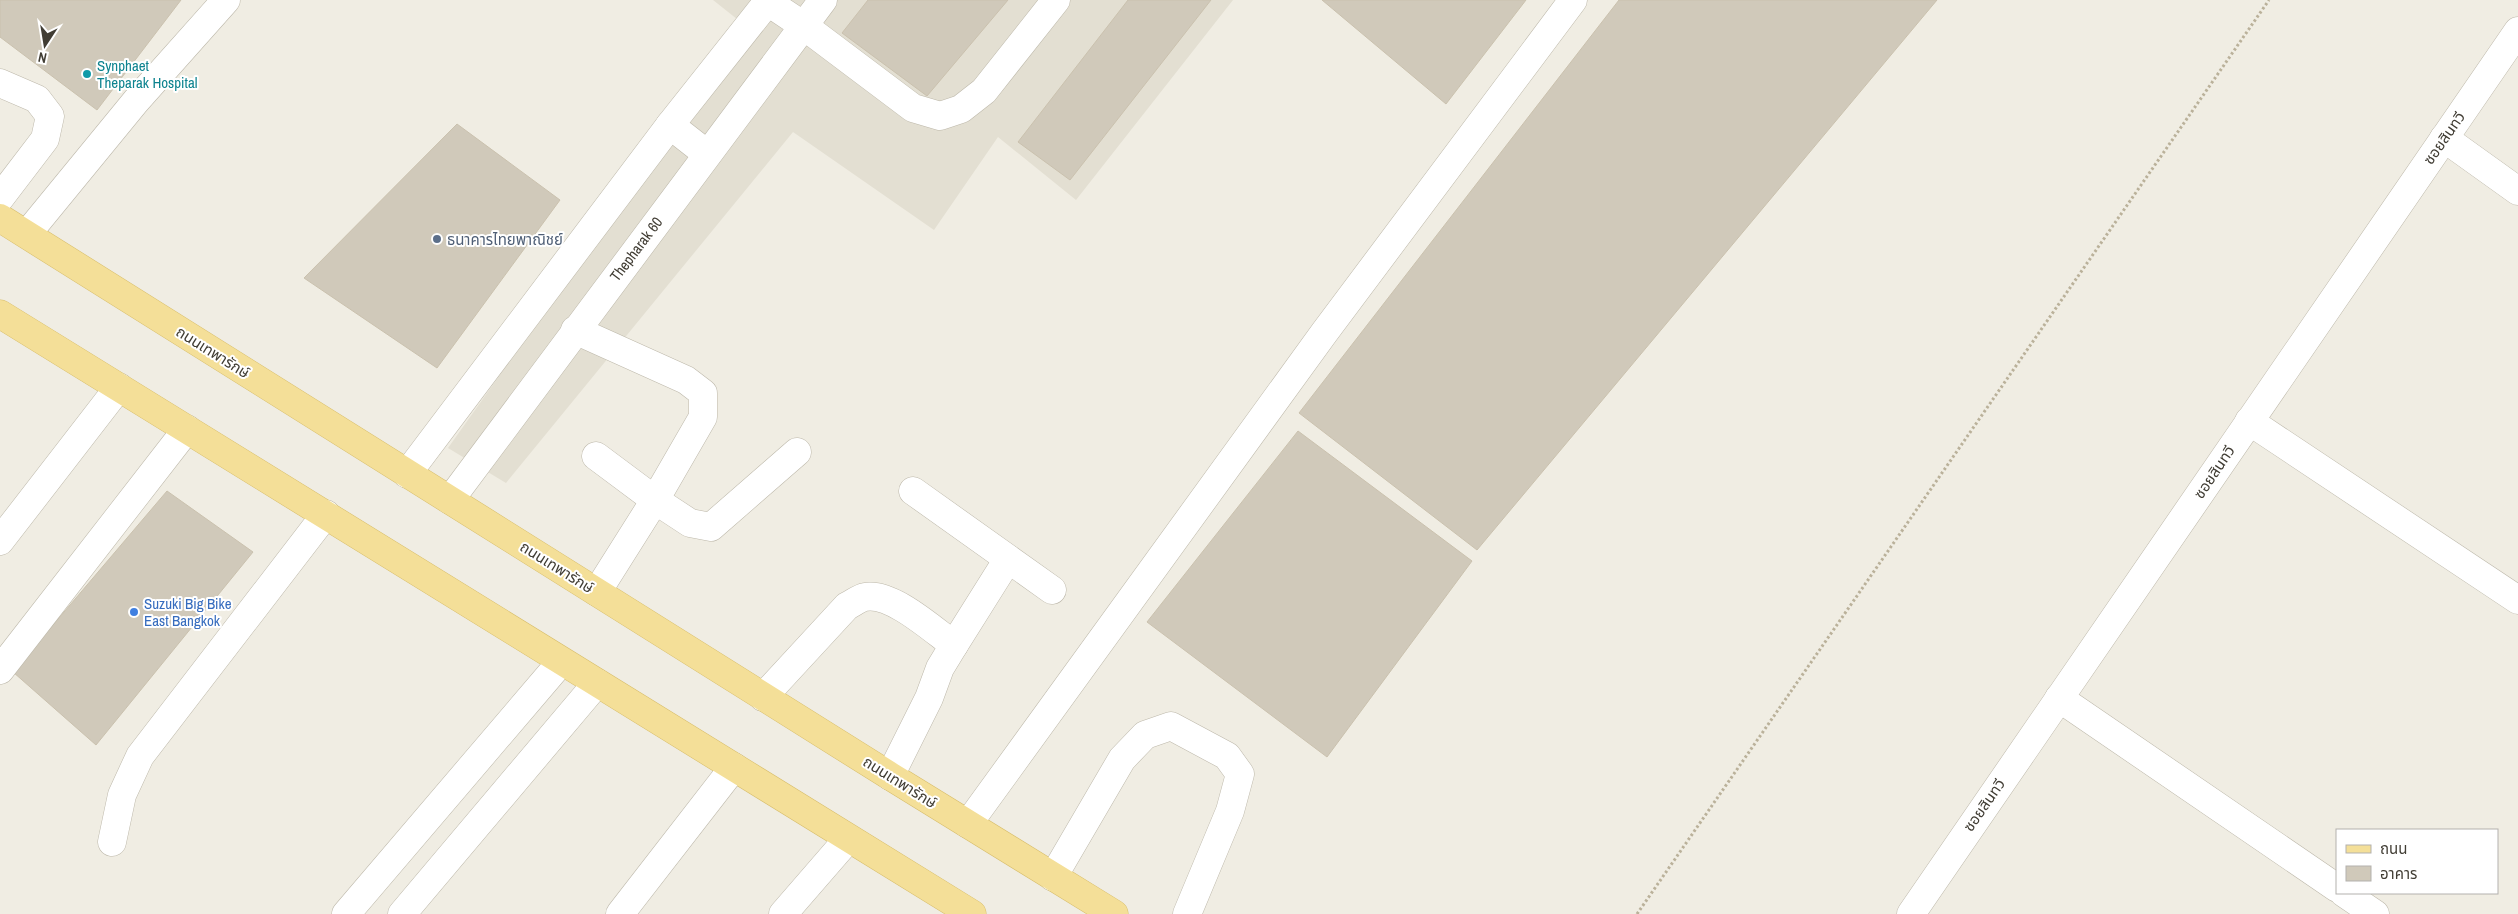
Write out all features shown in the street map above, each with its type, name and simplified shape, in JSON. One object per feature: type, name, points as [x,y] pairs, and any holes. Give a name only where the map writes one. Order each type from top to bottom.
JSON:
[{"type":"main road","name":"ถนนเทพารักษ์","points":[[0,218],[763,697],[1114,914]]},
{"type":"main road","points":[[0,314],[972,914]]},
{"type":"street","points":[[27,234],[136,100],[226,0]]},
{"type":"street","name":"Thepharak 60","points":[[450,500],[823,0]]},
{"type":"street","points":[[407,474],[670,125],[767,1],[804,26],[913,108],[940,116],[961,110],[984,91],[1056,0]]},
{"type":"street","points":[[968,824],[1324,333],[1573,0]]},
{"type":"street","name":"ซอยสินทวี","points":[[1911,914],[2518,31]]},
{"type":"street","points":[[0,83],[37,99],[50,116],[45,139],[0,198]]},
{"type":"street","points":[[670,125],[707,154]]},
{"type":"street","points":[[2444,138],[2518,191]]},
{"type":"street","points":[[575,330],[686,380],[703,393],[703,418],[655,500],[597,592]]},
{"type":"street","points":[[0,541],[118,387]]},
{"type":"street","points":[[2249,422],[2518,600]]},
{"type":"street","points":[[0,670],[187,429]]},
{"type":"street","points":[[596,456],[655,500],[690,523],[711,526],[797,452]]},
{"type":"street","points":[[913,491],[1052,590]]},
{"type":"street","points":[[112,842],[122,795],[140,756],[326,514]]},
{"type":"street","points":[[890,776],[929,698],[940,668],[1008,559]]},
{"type":"street","points":[[763,697],[847,606],[864,597],[885,600],[904,608],[954,645]]},
{"type":"street","points":[[346,914],[561,662]]},
{"type":"street","points":[[402,914],[597,683]]},
{"type":"street","points":[[2059,698],[2336,887]]},
{"type":"street","points":[[1053,877],[1122,759],[1145,735],[1171,726],[1227,756],[1240,774],[1230,811],[1187,914]]},
{"type":"street","points":[[620,914],[734,767]]},
{"type":"street","points":[[784,914],[848,839]]},
{"type":"street","points":[[2345,894],[2375,914]]},
{"type":"path","points":[[1637,914],[2269,0]]},
{"type":"shaded area","points":[[713,0],[1233,0],[1076,200],[998,137],[934,230],[793,132],[506,483],[448,448],[747,27]]},
{"type":"building","name":"Synphaet Theparak Hospital","points":[[0,0],[181,0],[97,110],[0,37]]},
{"type":"building","points":[[868,0],[1008,0],[927,96],[842,33]]},
{"type":"building","points":[[1128,0],[1211,0],[1070,180],[1018,142]]},
{"type":"building","points":[[1322,0],[1526,0],[1446,104]]},
{"type":"building","points":[[1619,0],[1937,0],[1477,550],[1299,413]]},
{"type":"building","name":"ธนาคารไทยพาณิชย์","points":[[457,124],[560,200],[437,368],[304,278]]},
{"type":"building","points":[[1298,431],[1472,561],[1327,757],[1147,622]]},
{"type":"building","name":"Suzuki Big Bike East Bangkok","points":[[167,491],[253,552],[96,745],[13,672]]},
{"type":"place","name":"Synphaet Theparak Hospital","points":[[87,74]]},
{"type":"place","name":"ธนาคารไทยพาณิชย์","points":[[437,239]]},
{"type":"place","name":"Suzuki Big Bike East Bangkok","points":[[134,612]]}]
